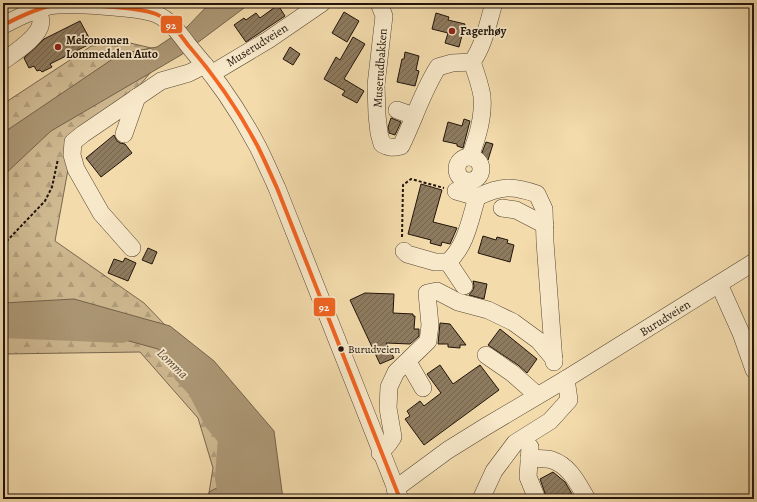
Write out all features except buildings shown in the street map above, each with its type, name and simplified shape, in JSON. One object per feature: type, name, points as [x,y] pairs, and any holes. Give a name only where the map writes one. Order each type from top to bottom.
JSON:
[{"type":"street","name":"Muserudveien","points":[[73,142],[161,81],[208,69],[268,40],[322,3]]},
{"type":"street","name":"Muserudbakken","points":[[379,3],[384,16],[376,85],[378,127],[382,144],[388,147],[400,146],[428,82],[438,67],[452,63],[472,62]]},
{"type":"street","points":[[492,190],[480,174],[474,180],[469,181],[460,176],[457,169],[463,159],[470,157],[478,135],[482,114],[482,102],[479,83],[472,62],[482,44],[494,3]]},
{"type":"street","points":[[3,25],[38,10],[58,4],[132,9],[155,14],[168,22],[176,30],[208,69],[241,118],[258,148],[277,188],[397,494]]},
{"type":"street","points":[[3,61],[26,44],[37,32],[41,21],[38,10]]},
{"type":"street","points":[[124,134],[137,97]]},
{"type":"street","points":[[397,110],[414,116]]},
{"type":"street","points":[[73,142],[72,155],[76,170],[101,213],[132,248]]},
{"type":"street","points":[[456,191],[477,197],[492,190],[506,187],[537,194],[544,208],[554,359],[569,400],[550,421],[515,443],[494,471],[481,499]]},
{"type":"street","points":[[515,188],[507,208],[516,210],[545,225]]},
{"type":"street","points":[[404,251],[407,254],[435,262],[448,262],[456,255],[464,240],[477,197]]},
{"type":"street","points":[[448,262],[464,286]]},
{"type":"street","name":"Burudveien","points":[[397,494],[448,450],[754,262]]},
{"type":"street","points":[[719,284],[741,333],[754,370]]},
{"type":"street","points":[[380,453],[393,437],[388,408],[389,387],[396,372],[428,341],[430,325],[427,292],[437,291],[458,302],[488,310],[513,322],[539,341],[554,359]]},
{"type":"street","points":[[486,355],[512,373],[537,396]]},
{"type":"street","points":[[408,362],[423,388]]},
{"type":"street","points":[[531,432],[528,477],[537,499]]},
{"type":"street","points":[[529,458],[550,460],[559,464],[570,472],[587,499]]},
{"type":"path","points":[[3,245],[45,200],[52,187],[59,153],[73,142]]},
{"type":"path","points":[[404,251],[402,235],[403,185],[411,179],[456,191]]},
{"type":"green space","points":[[105,37],[168,52],[117,112],[73,142],[55,241],[144,303],[217,379],[261,499],[208,499],[213,468],[198,418],[140,352],[3,354],[3,104]]},
{"type":"water","points":[[210,3],[248,3],[248,5],[181,55],[51,131],[3,176],[3,133],[120,54],[157,47],[187,27]]},
{"type":"water","points":[[74,299],[170,326],[214,361],[274,431],[283,499],[211,499],[209,492],[234,479],[229,426],[158,349],[89,330],[3,326],[3,303]]},
{"type":"waterway","name":"Lomma","points":[[3,327],[122,332]]},
{"type":"waterway","name":"Lomma","points":[[184,373],[198,388],[215,421],[229,438],[226,478],[230,499]]},
{"type":"transit line","name":"92","points":[[3,25],[44,7],[59,5],[87,5],[135,9],[156,14],[170,23],[178,32],[226,94],[243,120],[263,157],[277,188],[400,499]]},
{"type":"place","name":"Fagerhøy","points":[[452,31]]},
{"type":"place","name":"Mekonomen Lommedalen Auto","points":[[58,47]]},
{"type":"place","name":"Burudveien","points":[[341,349]]}]
